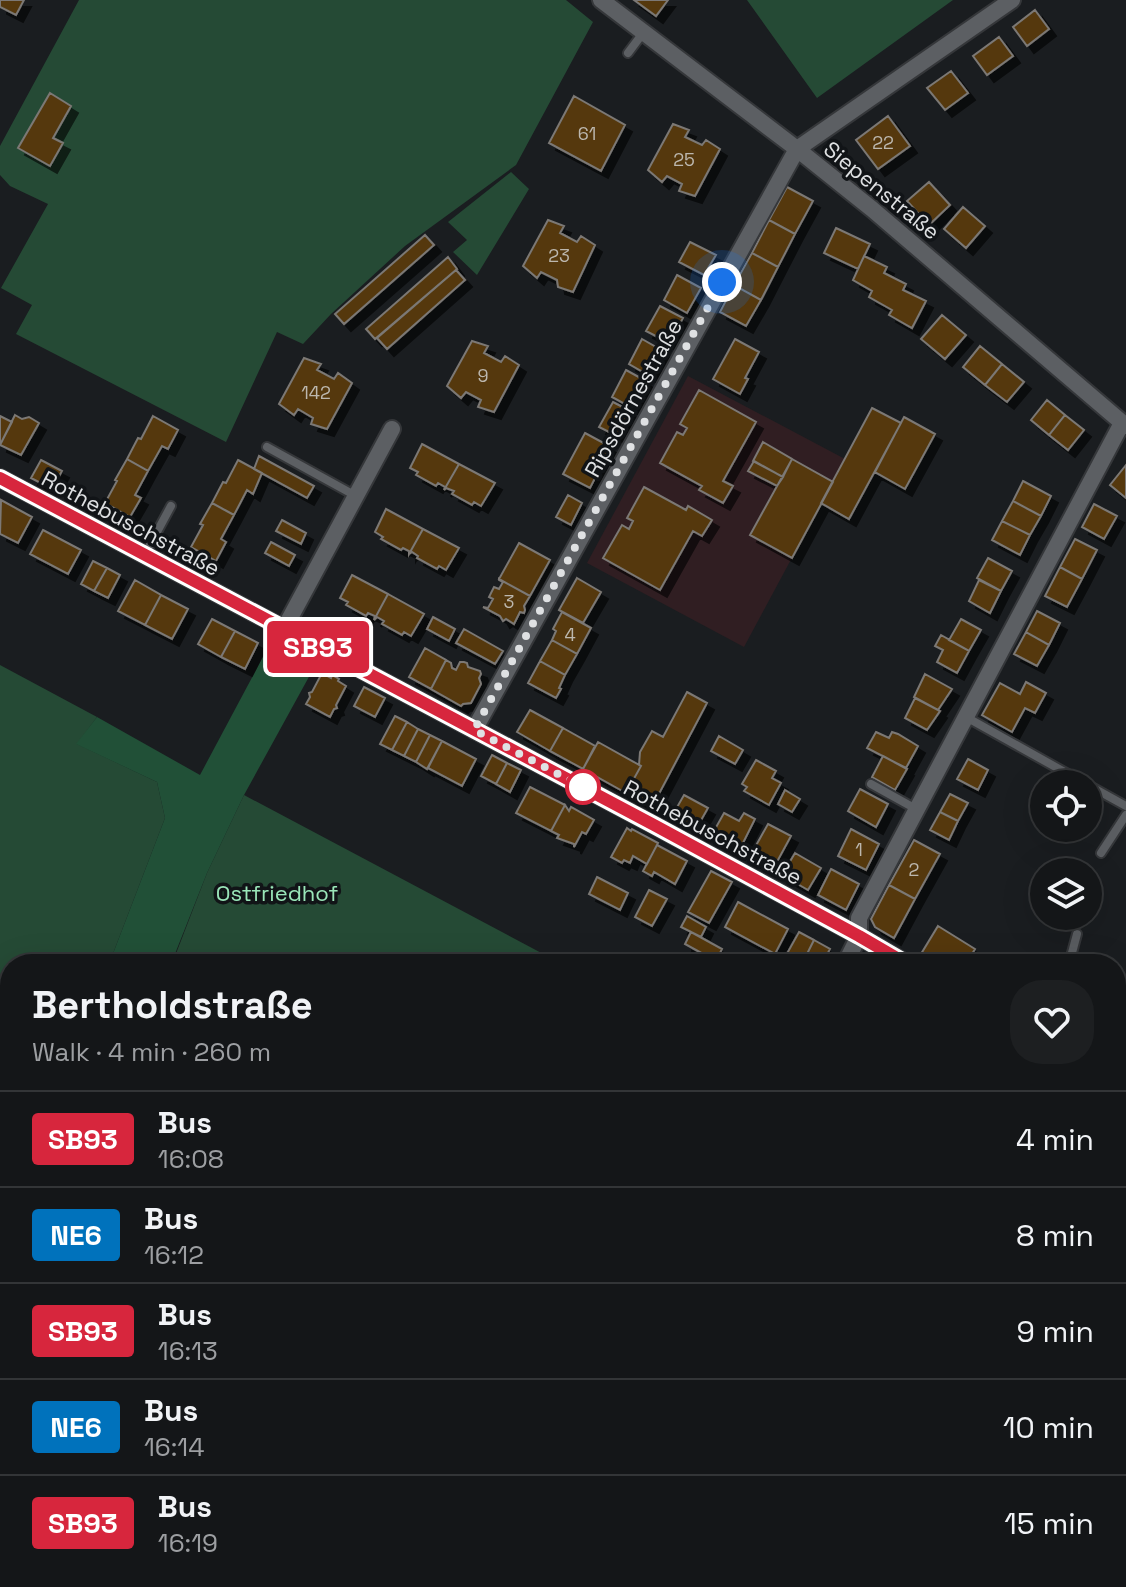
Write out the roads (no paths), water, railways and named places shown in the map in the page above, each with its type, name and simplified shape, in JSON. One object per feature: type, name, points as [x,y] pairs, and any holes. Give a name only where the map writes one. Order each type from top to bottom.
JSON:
[{"type":"street","name":"Siepenstraße","points":[[601,0],[797,149],[945,270],[1124,424]]},
{"type":"street","name":"Ripsdörnestraße","points":[[474,730],[797,149],[1012,0]]},
{"type":"street","points":[[850,954],[859,936],[859,918],[1124,424]]},
{"type":"street","points":[[284,629],[392,429]]},
{"type":"street","name":"Rothebuschstraße","points":[[0,478],[890,954]]},
{"type":"lane","points":[[628,53],[643,33]]},
{"type":"lane","points":[[267,447],[356,496]]},
{"type":"lane","points":[[144,555],[171,506]]},
{"type":"lane","points":[[966,717],[1060,770]]},
{"type":"lane","points":[[871,784],[917,810]]},
{"type":"lane","points":[[1102,793],[1126,806]]},
{"type":"lane","points":[[1101,853],[1126,815]]},
{"type":"lane","points":[[1072,954],[1077,934]]},
{"type":"park label","name":"Ostfriedhof","points":[[277,893]]}]
